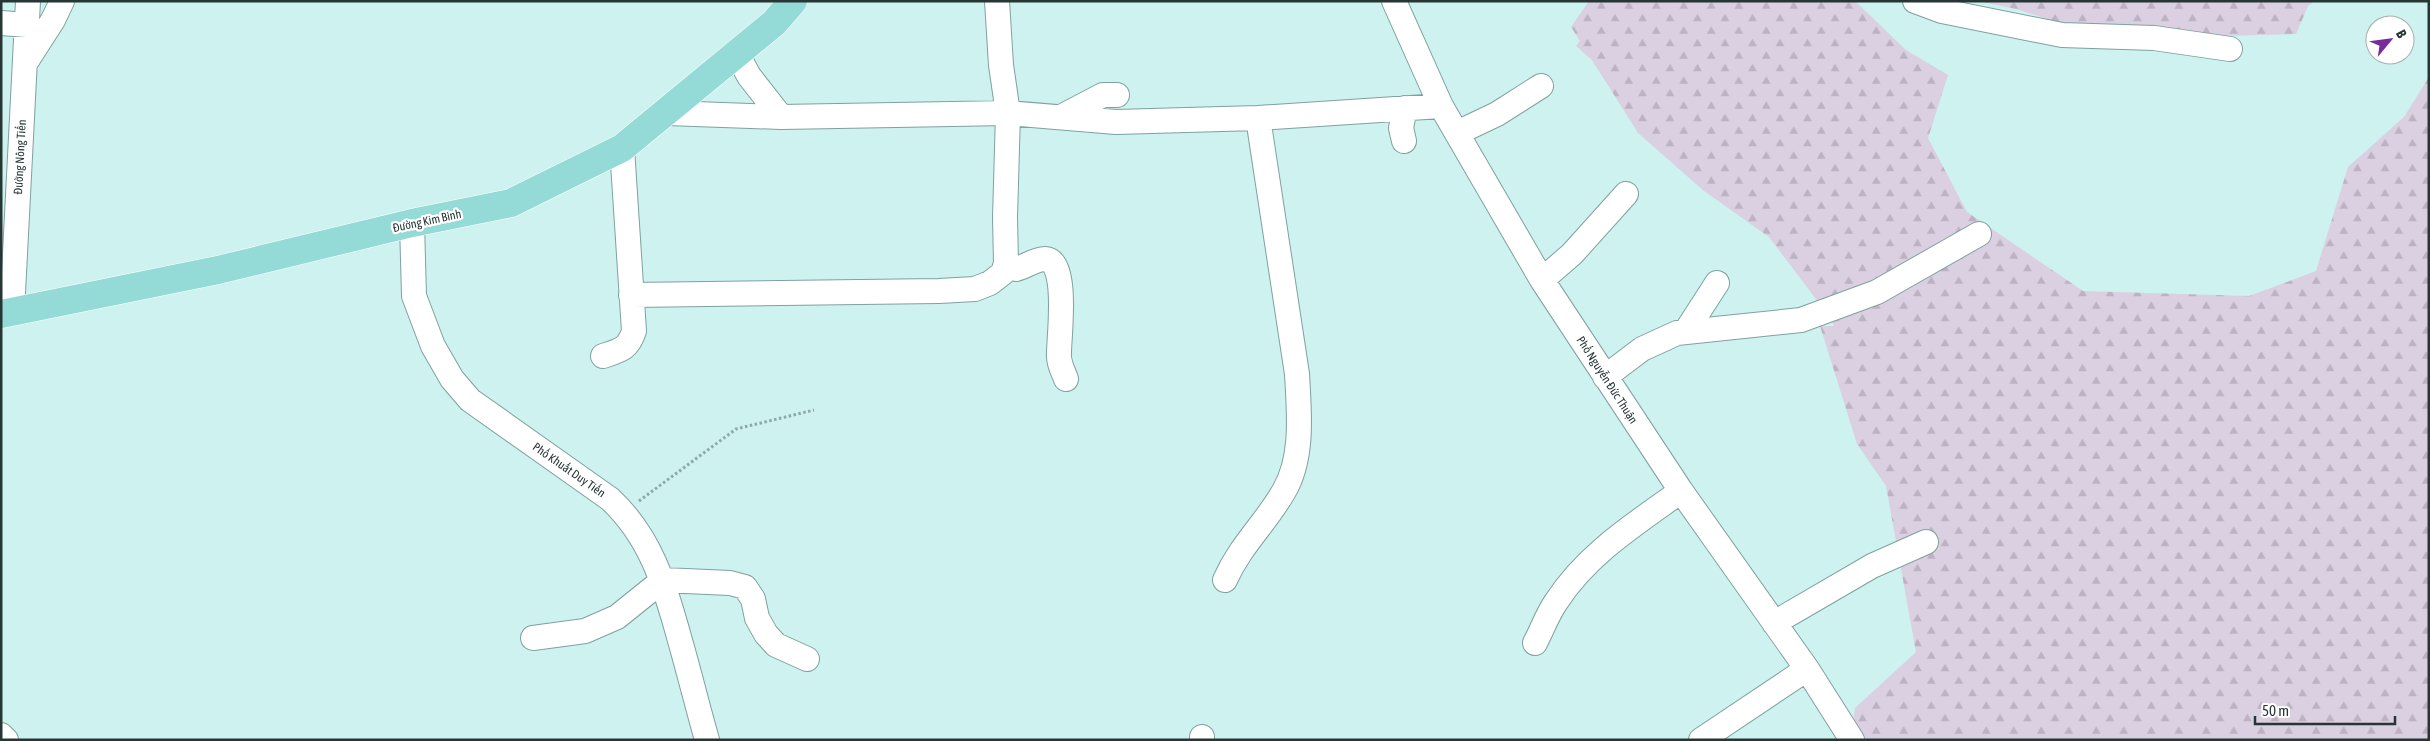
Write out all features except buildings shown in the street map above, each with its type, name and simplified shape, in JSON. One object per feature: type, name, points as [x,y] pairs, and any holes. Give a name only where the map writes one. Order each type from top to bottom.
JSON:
[{"type":"main road","name":"Đường Kim Bình","points":[[7,313],[105,295],[412,223],[511,204],[622,148],[667,113],[774,23],[784,5]]},
{"type":"street","name":"Đường Nông Tiến","points":[[7,313],[10,177],[25,63],[28,1]]},
{"type":"street","points":[[25,63],[53,20],[62,1]]},
{"type":"street","points":[[631,295],[975,289],[990,283],[1003,273],[1006,263],[1004,218],[1008,113],[1001,65],[997,1]]},
{"type":"street","name":"Phố Nguyễn Đức Thuận","points":[[1394,1],[1441,106],[1542,280],[1681,491],[1807,669],[1852,740]]},
{"type":"street","points":[[1915,1],[1942,11],[2062,35],[2154,38],[2230,49]]},
{"type":"street","points":[[1,22],[27,25]]},
{"type":"street","points":[[737,54],[749,76],[781,117]]},
{"type":"street","points":[[1457,133],[1497,114],[1541,86]]},
{"type":"street","points":[[1060,117],[1103,95],[1117,94]]},
{"type":"street","points":[[667,113],[781,117],[1008,113],[1116,122],[1258,118],[1441,106]]},
{"type":"street","points":[[1404,141],[1401,128],[1405,108]]},
{"type":"street","points":[[1225,580],[1242,547],[1285,490],[1295,464],[1297,450],[1299,404],[1297,374],[1258,118]]},
{"type":"street","points":[[603,356],[618,351],[630,344],[634,331],[622,148]]},
{"type":"street","points":[[1542,280],[1572,254],[1626,194]]},
{"type":"street","name":"Phố Khuất Duy Tiến","points":[[412,223],[414,296],[433,346],[452,379],[470,400],[610,499],[625,512],[639,532],[663,580],[707,740]]},
{"type":"street","points":[[1605,376],[1642,349],[1686,331],[1801,320],[1877,292],[1979,234]]},
{"type":"street","points":[[1006,263],[1016,269],[1044,259],[1052,261],[1056,266],[1060,291],[1061,336],[1058,354],[1066,379]]},
{"type":"street","points":[[1686,331],[1717,283]]},
{"type":"street","points":[[1535,643],[1555,603],[1577,573],[1609,543],[1681,491]]},
{"type":"street","points":[[1774,623],[1872,566],[1926,542]]},
{"type":"street","points":[[533,638],[585,631],[617,617],[663,580],[730,583],[745,587],[753,599],[757,618],[776,645],[807,659]]},
{"type":"street","points":[[1701,740],[1807,669]]},
{"type":"street","points":[[1,735],[6,740]]},
{"type":"path","points":[[625,512],[736,430],[814,410]]},
{"type":"green space","points":[[1589,1],[1855,1],[1906,50],[1948,75],[1928,138],[1967,212],[2083,291],[2249,296],[2316,271],[2348,167],[2404,117],[2429,77],[2429,740],[1851,740],[1855,708],[1916,652],[1886,486],[1857,444],[1820,326],[1834,326],[1831,319],[1769,237],[1704,191],[1638,133],[1592,60],[1576,46],[1580,41],[1571,27]]},
{"type":"green space","points":[[1978,1],[2315,1],[2308,6],[2296,34],[2222,36],[2136,47],[2016,9]]}]
